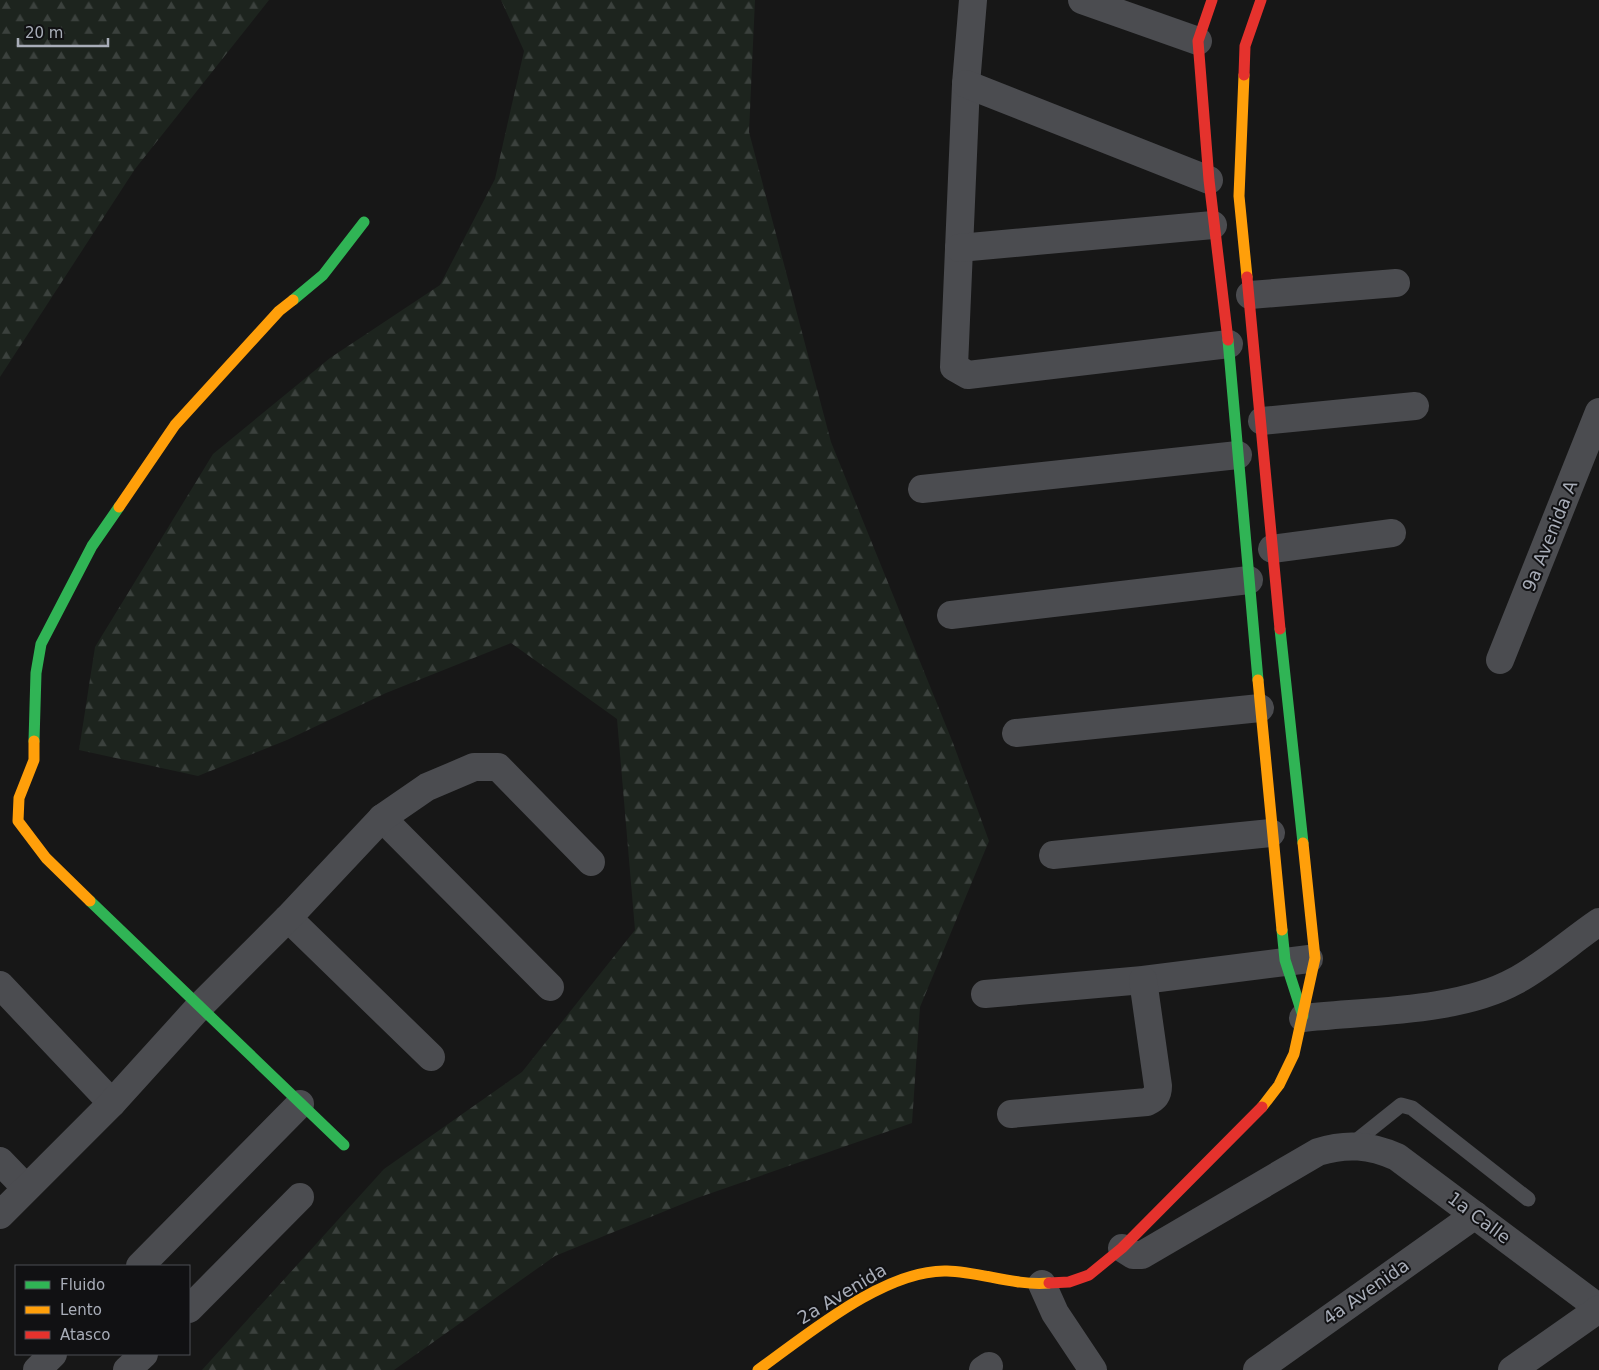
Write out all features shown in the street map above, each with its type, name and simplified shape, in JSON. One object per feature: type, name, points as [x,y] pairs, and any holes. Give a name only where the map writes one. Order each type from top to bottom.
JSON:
[{"type":"main road","points":[[1212,0],[1198,41],[1209,180],[1229,344],[1271,833],[1285,960],[1303,1018]]},
{"type":"main road","name":"2a Avenida","points":[[758,1370],[826,1321],[875,1290],[906,1276],[931,1271],[947,1271],[1042,1284],[1069,1282],[1089,1275],[1122,1248],[1237,1136],[1268,1100],[1290,1062],[1303,1018],[1315,958],[1272,549],[1262,421],[1239,196],[1245,46],[1262,0]]},
{"type":"main road","points":[[344,1146],[46,858],[18,821],[19,798],[34,760],[36,673],[41,644],[92,546],[175,425],[279,312],[323,275],[364,222]]},
{"type":"street","points":[[974,0],[966,84],[954,367],[968,375],[1229,344]]},
{"type":"street","points":[[1082,0],[1198,41]]},
{"type":"street","points":[[966,84],[1209,180]]},
{"type":"street","points":[[959,248],[1214,225]]},
{"type":"street","points":[[1250,295],[1396,283]]},
{"type":"street","points":[[1262,421],[1415,406]]},
{"type":"street","name":"9a Avenida A","points":[[1500,660],[1599,412]]},
{"type":"street","points":[[922,489],[1238,455]]},
{"type":"street","points":[[1272,549],[1392,533]]},
{"type":"street","points":[[951,616],[1250,580]]},
{"type":"street","points":[[1016,733],[1260,708]]},
{"type":"street","points":[[0,1215],[112,1103],[199,1007],[288,918],[382,818],[427,787],[474,767],[498,767],[592,862]]},
{"type":"street","points":[[382,818],[550,987]]},
{"type":"street","points":[[1054,855],[1271,833]]},
{"type":"street","points":[[288,918],[431,1058]]},
{"type":"street","points":[[1303,1018],[1449,1004],[1487,994],[1516,981],[1596,930]]},
{"type":"street","points":[[985,994],[1142,980],[1285,960],[1315,958]]},
{"type":"street","points":[[1011,1114],[1147,1102],[1154,1099],[1157,1095],[1158,1086],[1142,980]]},
{"type":"street","points":[[0,985],[112,1103]]},
{"type":"street","points":[[141,1265],[300,1104]]},
{"type":"street","points":[[1122,1248],[1134,1255],[1142,1255],[1304,1160],[1334,1147],[1351,1145]]},
{"type":"street","name":"1a Calle","points":[[1351,1145],[1382,1150],[1397,1157],[1599,1308]]},
{"type":"street","points":[[0,1161],[26,1188]]},
{"type":"street","points":[[190,1308],[300,1197]]},
{"type":"street","name":"4a Avenida","points":[[1257,1370],[1475,1215]]},
{"type":"street","points":[[1042,1284],[1055,1314],[1093,1370]]},
{"type":"street","points":[[1512,1370],[1599,1308]]},
{"type":"street","points":[[37,1370],[52,1355]]},
{"type":"street","points":[[127,1370],[143,1355]]},
{"type":"lane","points":[[1351,1145],[1401,1105],[1412,1108],[1528,1199]]},
{"type":"green space","points":[[0,0],[269,0],[135,169],[0,377]]},
{"type":"green space","points":[[501,0],[755,0],[749,132],[831,442],[953,743],[989,841],[920,1007],[912,1123],[697,1198],[555,1256],[394,1370],[202,1370],[384,1169],[522,1072],[635,930],[617,719],[511,643],[386,693],[287,740],[198,776],[79,750],[95,647],[213,454],[330,358],[440,285],[495,179],[524,51]]},
{"type":"traffic: fast","points":[[293,300],[323,275],[364,222]]},
{"type":"traffic: fast","points":[[1228,340],[1258,680]]},
{"type":"traffic: fast","points":[[34,741],[36,673],[41,644],[92,546],[119,507]]},
{"type":"traffic: fast","points":[[1280,629],[1303,843]]},
{"type":"traffic: fast","points":[[90,901],[344,1145]]},
{"type":"traffic: fast","points":[[1282,930],[1285,960],[1303,1016]]},
{"type":"traffic: slow","points":[[1244,75],[1239,196],[1247,277]]},
{"type":"traffic: slow","points":[[119,507],[175,425],[279,311],[293,300]]},
{"type":"traffic: slow","points":[[1258,680],[1282,930]]},
{"type":"traffic: slow","points":[[34,741],[34,760],[19,798],[18,821],[46,858],[90,901]]},
{"type":"traffic: slow","points":[[1262,1107],[1279,1085],[1294,1054],[1315,958],[1303,843]]},
{"type":"traffic: slow","points":[[758,1370],[823,1323],[873,1292],[923,1273],[960,1272],[1024,1283],[1049,1283]]},
{"type":"traffic: jam","points":[[1212,0],[1198,41],[1209,180],[1228,340]]},
{"type":"traffic: jam","points":[[1244,75],[1245,46],[1261,0]]},
{"type":"traffic: jam","points":[[1247,277],[1280,629]]},
{"type":"traffic: jam","points":[[1049,1283],[1069,1282],[1089,1275],[1122,1248],[1262,1107]]}]
